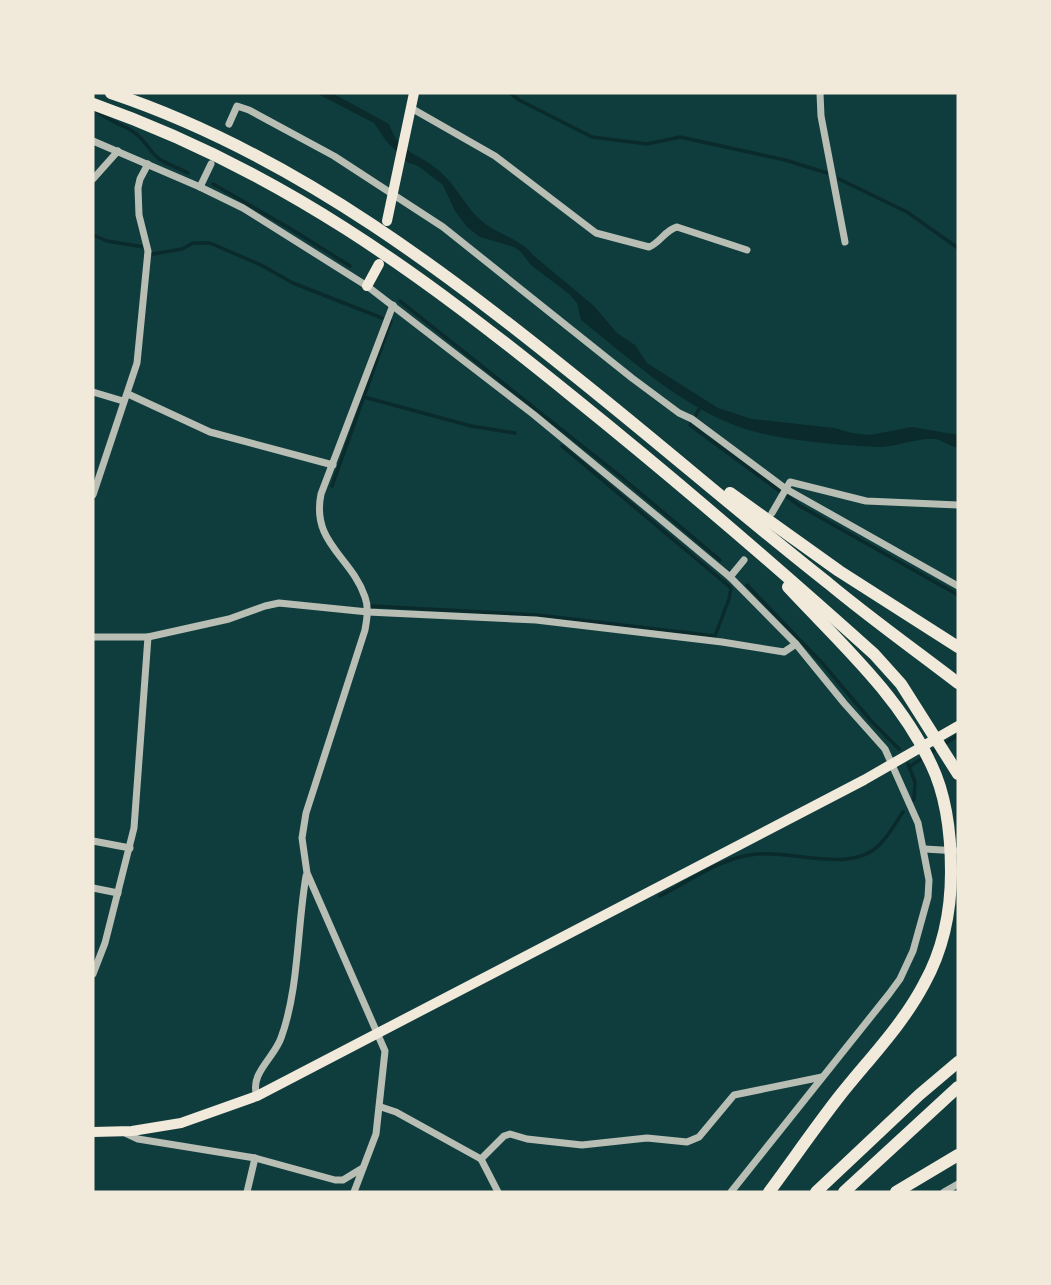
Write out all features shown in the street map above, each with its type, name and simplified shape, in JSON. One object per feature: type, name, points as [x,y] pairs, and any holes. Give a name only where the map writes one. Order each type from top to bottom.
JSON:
[{"type":"highway","points":[[111,93],[212,133],[306,182],[416,254],[532,341],[829,584],[958,683]]},
{"type":"highway","points":[[93,104],[237,164],[301,199],[418,276],[500,338],[636,448],[874,654],[901,684],[927,721],[958,774]]},
{"type":"highway","points":[[647,434],[839,571],[958,647]]},
{"type":"highway","points":[[755,551],[862,665],[912,730],[932,764],[944,801],[951,866],[948,915],[943,938],[937,960],[923,987],[898,1024],[769,1192]]},
{"type":"highway","points":[[816,1192],[958,1062]]},
{"type":"highway","points":[[844,1192],[958,1087]]},
{"type":"highway","points":[[896,1192],[958,1155]]},
{"type":"main road","points":[[387,221],[414,93]]},
{"type":"main road","points":[[367,286],[379,264]]},
{"type":"main road","points":[[93,1132],[181,1123],[257,1096],[893,764],[958,726]]},
{"type":"street","points":[[820,93],[819,105],[845,242]]},
{"type":"street","points":[[229,124],[237,106],[249,110],[394,190],[632,378],[679,413],[692,419],[784,492],[958,586]]},
{"type":"street","points":[[410,111],[495,156],[596,233],[649,247],[669,230],[677,227],[747,250]]},
{"type":"street","points":[[93,141],[201,187],[282,232],[393,305],[533,414],[730,578],[796,644],[844,704],[885,749],[918,823],[929,880],[928,897],[910,958],[889,994],[731,1192]]},
{"type":"street","points":[[93,179],[116,150]]},
{"type":"street","points":[[93,495],[137,363],[148,251],[139,215],[138,188],[148,164]]},
{"type":"street","points":[[201,187],[211,164]]},
{"type":"street","points":[[354,1192],[376,1134],[385,1051],[307,873],[302,838],[306,813],[365,629],[368,612],[358,583],[321,527],[317,512],[393,305]]},
{"type":"street","points":[[93,392],[125,398],[210,432],[333,465]]},
{"type":"street","points":[[772,513],[790,482],[866,501],[958,505]]},
{"type":"street","points":[[730,578],[744,560]]},
{"type":"street","points":[[93,638],[148,637],[229,619],[279,603],[368,612],[536,620],[784,652],[796,644]]},
{"type":"street","points":[[93,974],[105,943],[134,828],[148,637]]},
{"type":"street","points":[[93,841],[130,848]]},
{"type":"street","points":[[925,849],[958,851]]},
{"type":"street","points":[[257,1096],[254,1089],[256,1077],[278,1045],[290,1004],[307,873]]},
{"type":"street","points":[[93,888],[118,893]]},
{"type":"street","points":[[481,1159],[504,1136],[510,1134],[527,1139],[582,1145],[647,1138],[687,1142],[699,1137],[734,1095],[822,1077]]},
{"type":"street","points":[[381,1107],[396,1112],[481,1159],[498,1192]]},
{"type":"street","points":[[122,1131],[138,1139],[255,1158],[335,1180],[343,1180],[361,1169]]},
{"type":"street","points":[[247,1192],[255,1158]]},
{"type":"street","points":[[944,1192],[958,1184]]},
{"type":"water","points":[[316,93],[332,93],[389,124],[398,142],[445,176],[484,223],[522,245],[594,306],[617,333],[635,345],[647,363],[718,408],[752,419],[835,428],[870,435],[912,427],[958,435],[958,448],[934,439],[876,447],[784,438],[734,425],[692,404],[654,378],[581,320],[577,303],[531,265],[521,252],[514,247],[480,237],[467,227],[455,211],[443,185],[418,166],[407,162],[387,142],[374,123]]},
{"type":"waterway","points":[[510,93],[592,137],[647,144],[680,137],[785,160],[827,173]]},
{"type":"waterway","points":[[97,111],[135,133],[158,158],[188,173]]},
{"type":"waterway","points":[[839,179],[907,212],[958,248]]},
{"type":"waterway","points":[[213,184],[350,266]]},
{"type":"waterway","points":[[93,235],[107,241],[144,247]]},
{"type":"waterway","points":[[153,254],[182,249],[193,243],[210,243],[261,265],[293,283],[382,318]]},
{"type":"waterway","points":[[400,301],[620,476],[720,560]]},
{"type":"waterway","points":[[332,486],[391,321]]},
{"type":"waterway","points":[[364,397],[471,426],[515,433]]},
{"type":"waterway","points":[[696,415],[701,405]]},
{"type":"waterway","points":[[691,423],[690,425],[800,506],[958,595]]},
{"type":"waterway","points":[[562,446],[731,588],[715,636]]},
{"type":"waterway","points":[[747,585],[899,749]]},
{"type":"waterway","points":[[371,606],[537,615],[715,636],[714,638]]},
{"type":"waterway","points":[[909,767],[958,735]]},
{"type":"waterway","points":[[908,764],[915,782],[914,800]]},
{"type":"waterway","points":[[660,896],[707,870],[744,856],[772,854],[822,859],[855,858],[881,843],[903,812]]}]
